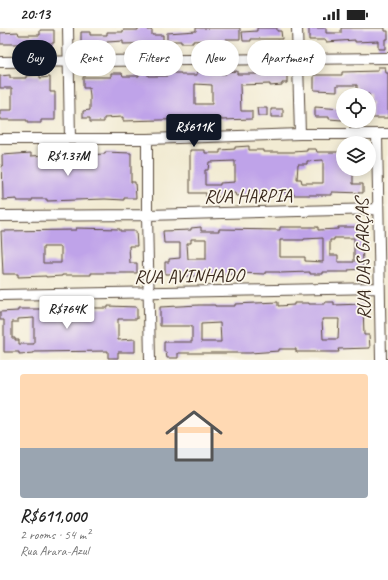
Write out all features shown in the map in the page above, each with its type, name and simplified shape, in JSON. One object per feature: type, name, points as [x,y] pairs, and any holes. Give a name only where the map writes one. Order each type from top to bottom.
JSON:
[{"type":"street","points":[[68,28],[68,40]]},
{"type":"street","points":[[297,28],[297,40]]},
{"type":"street","points":[[326,59],[388,58]]},
{"type":"street","points":[[116,61],[247,59]]},
{"type":"street","points":[[0,62],[65,61]]},
{"type":"street","points":[[69,76],[70,138]]},
{"type":"street","points":[[298,76],[300,134]]},
{"type":"street","points":[[0,139],[147,139],[300,134],[388,134]]},
{"type":"street","name":"RUA DAS GARÇAS","points":[[377,134],[381,360]]},
{"type":"street","points":[[147,139],[150,360]]},
{"type":"street","name":"RUA HARPIA","points":[[0,216],[147,215],[378,209]]},
{"type":"street","name":"RUA AVINHADO","points":[[0,295],[379,288]]},
{"type":"building","points":[[138,28],[148,28],[148,30],[152,30],[152,35],[163,35],[163,40],[124,40],[123,44],[123,41],[116,41],[116,40],[81,40],[81,32],[90,32],[90,35],[107,35],[107,32],[138,30]]},
{"type":"building","points":[[196,28],[240,28],[240,39],[191,40],[191,43],[183,43],[183,40],[167,40],[167,33],[196,31]]},
{"type":"building","points":[[257,28],[277,28],[277,31],[281,31],[282,39],[251,39],[243,41],[242,32],[257,31]]},
{"type":"building","points":[[309,28],[326,28],[326,33],[341,33],[341,28],[385,28],[385,31],[388,31],[388,39],[385,39],[385,49],[378,49],[378,41],[355,42],[355,40],[326,42],[326,40],[309,40]]},
{"type":"building","points":[[40,30],[54,30],[54,40],[12,40],[12,44],[0,44],[0,33],[18,32],[19,35],[40,35]]},
{"type":"building","points":[[378,67],[385,67],[386,73],[388,73],[388,118],[376,118],[376,88],[357,88],[357,85],[337,85],[336,91],[314,90],[314,76],[342,75],[342,72],[378,71]]},
{"type":"building","points":[[116,73],[122,73],[123,76],[239,76],[239,74],[247,74],[247,76],[287,76],[287,83],[270,86],[270,84],[240,85],[241,111],[252,111],[252,119],[221,120],[221,118],[197,118],[123,121],[123,117],[104,118],[104,122],[90,122],[90,118],[83,118],[83,111],[90,110],[90,97],[89,88],[83,88],[83,77],[111,77],[116,76]],"holes":[[[195,84],[212,85],[212,104],[195,104]]]},
{"type":"building","points":[[10,75],[10,78],[26,78],[26,76],[40,76],[40,78],[50,77],[50,92],[55,92],[55,120],[41,120],[41,123],[27,123],[27,120],[0,120],[0,110],[12,110],[12,88],[0,88],[0,76]]},
{"type":"building","points":[[315,107],[336,109],[336,120],[329,119],[329,117],[315,117]]},
{"type":"building","points":[[257,108],[267,108],[267,116],[258,116]]},
{"type":"building","points":[[271,109],[283,109],[283,117],[271,117]]},
{"type":"building","points":[[249,146],[249,150],[263,150],[263,152],[293,152],[316,149],[317,152],[336,152],[336,176],[353,176],[353,184],[363,184],[363,193],[332,192],[332,195],[293,195],[293,192],[277,192],[277,195],[236,196],[235,193],[221,194],[221,197],[206,197],[206,193],[190,193],[190,150],[205,150],[205,153],[220,153],[220,150],[235,149],[235,147]],"holes":[[[323,160],[323,183],[302,183],[301,179],[297,179],[298,164],[307,164],[307,161]],[[235,161],[235,182],[220,183],[220,185],[205,185],[205,170],[208,170],[209,162]]]},
{"type":"building","points":[[60,152],[86,153],[86,155],[105,154],[105,152],[131,153],[131,182],[135,182],[136,198],[124,198],[124,200],[3,200],[2,155],[31,153],[31,156]]},
{"type":"building","points":[[201,227],[201,231],[219,231],[219,229],[280,230],[280,227],[318,227],[318,230],[338,229],[338,227],[362,227],[363,269],[348,270],[348,272],[323,272],[323,274],[310,274],[310,272],[265,272],[265,274],[235,273],[207,276],[176,276],[176,274],[165,274],[165,262],[169,262],[169,259],[180,258],[180,243],[164,243],[163,231],[191,230],[191,228]],"holes":[[[323,238],[323,262],[305,261],[305,257],[280,257],[280,240]],[[334,238],[354,238],[354,262],[338,262],[338,255],[330,255],[330,240],[334,240]],[[191,239],[206,239],[206,259],[188,259],[187,243],[191,243]]]},
{"type":"building","points":[[76,228],[136,231],[137,246],[129,246],[130,263],[137,263],[137,273],[91,273],[91,275],[62,275],[46,277],[18,277],[18,274],[3,274],[1,231],[76,230]],"holes":[[[43,247],[61,247],[61,263],[43,263]]]},
{"type":"building","points":[[278,302],[278,306],[294,305],[294,303],[325,304],[325,302],[334,302],[334,305],[363,304],[364,335],[369,335],[370,348],[338,349],[339,352],[296,352],[296,349],[279,349],[279,351],[250,353],[178,353],[178,358],[167,358],[166,352],[164,352],[164,342],[192,342],[192,326],[160,326],[160,307],[199,305],[235,306],[235,304]],"holes":[[[322,319],[339,319],[338,339],[323,339]],[[220,323],[221,342],[201,342],[201,324]]]},
{"type":"building","points":[[79,307],[137,307],[137,319],[118,319],[118,340],[135,339],[135,352],[118,352],[118,358],[108,358],[108,351],[34,352],[19,354],[19,352],[4,352],[4,320],[0,320],[0,312],[18,311],[18,309],[65,309]],"holes":[[[34,318],[34,344],[19,344],[19,340],[12,338],[12,322],[18,322],[18,319]]]}]
